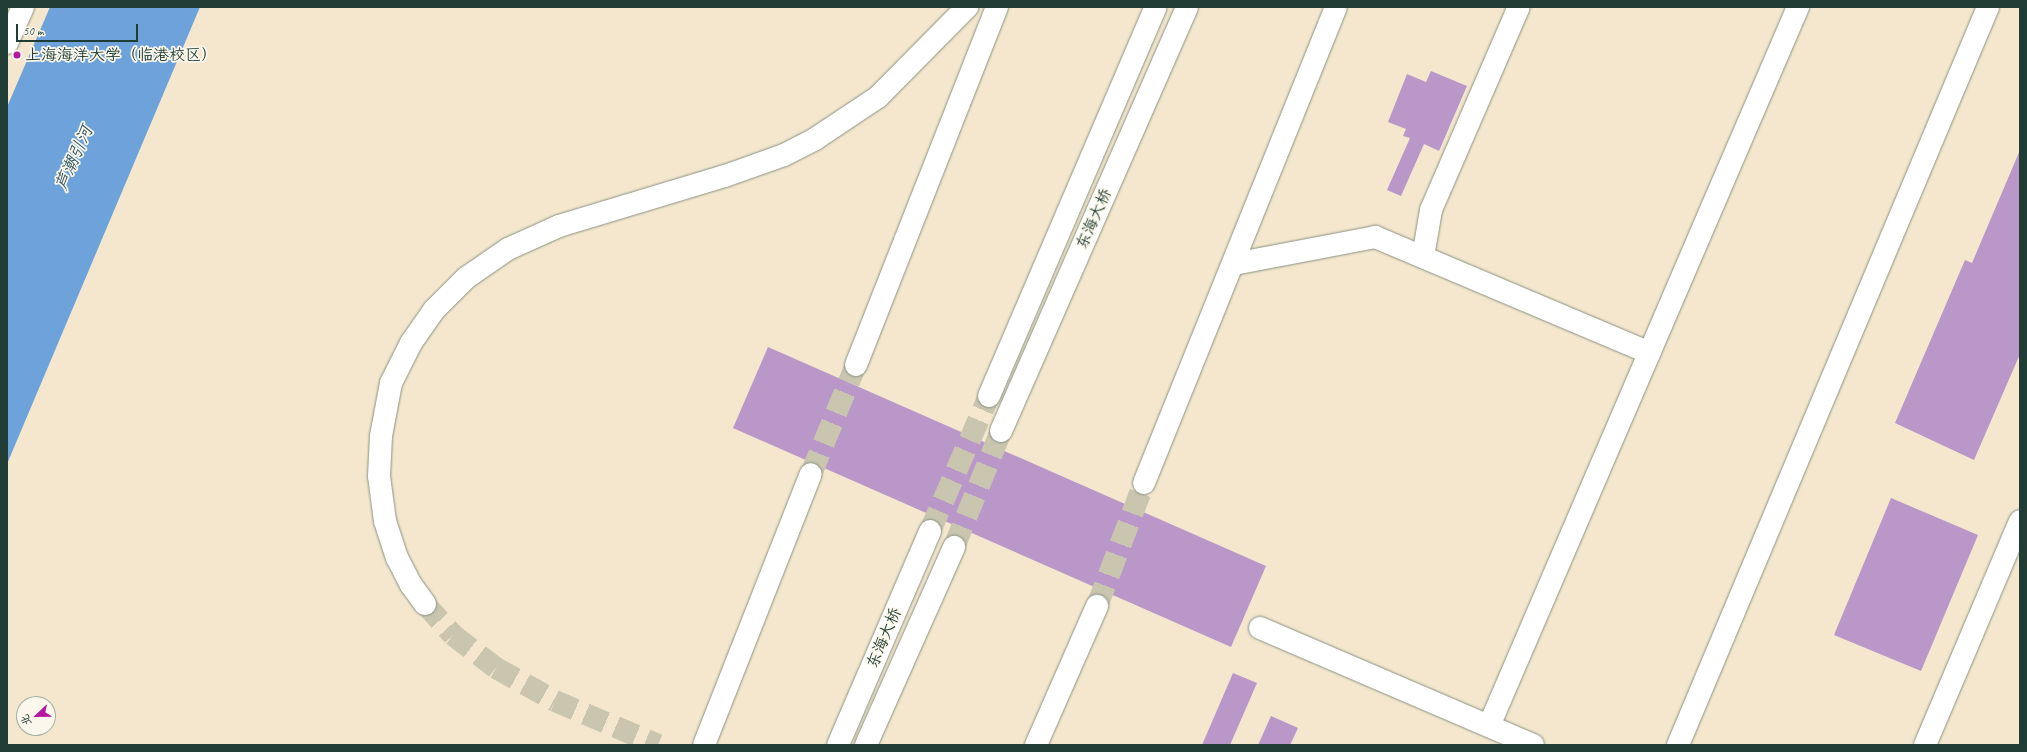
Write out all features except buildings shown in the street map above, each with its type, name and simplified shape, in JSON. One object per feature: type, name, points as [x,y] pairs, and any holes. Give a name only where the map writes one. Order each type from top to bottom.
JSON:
[{"type":"main road","points":[[7,43],[23,7]]},
{"type":"main road","points":[[425,604],[411,585],[397,558],[385,521],[379,476],[381,436],[391,383],[411,342],[434,310],[466,278],[508,249],[559,226],[769,161],[815,139],[878,97],[967,7]]},
{"type":"main road","points":[[856,365],[997,7]]},
{"type":"main road","name":"东海大桥","points":[[989,396],[1156,7]]},
{"type":"main road","name":"东海大桥","points":[[1001,431],[1187,7]]},
{"type":"main road","points":[[1144,483],[1234,264],[1336,7]]},
{"type":"main road","points":[[1423,257],[1431,210],[1519,7]]},
{"type":"main road","points":[[1489,726],[1798,7]]},
{"type":"main road","points":[[1678,745],[1988,7]]},
{"type":"main road","points":[[1234,264],[1375,237],[1650,353]]},
{"type":"main road","points":[[704,745],[812,474]]},
{"type":"main road","points":[[1925,745],[2020,522]]},
{"type":"main road","name":"东海大桥","points":[[838,745],[930,531]]},
{"type":"main road","name":"东海大桥","points":[[866,745],[954,547]]},
{"type":"main road","points":[[1036,745],[1097,606]]},
{"type":"main road","points":[[1260,628],[1533,745]]},
{"type":"water","name":"芦潮引河","points":[[50,7],[200,7],[7,464],[7,107]]},
{"type":"tunnel","points":[[811,474],[856,365]]},
{"type":"tunnel","points":[[930,531],[989,396]]},
{"type":"tunnel","points":[[954,547],[1001,431]]},
{"type":"tunnel","points":[[1097,606],[1144,483]]},
{"type":"tunnel","points":[[425,604],[453,635],[496,668],[555,701],[658,745]]},
{"type":"place","name":"上海海洋大学（临港校区）","points":[[17,55]]}]
